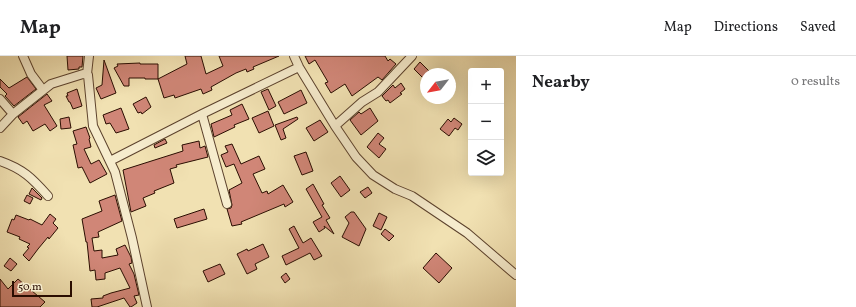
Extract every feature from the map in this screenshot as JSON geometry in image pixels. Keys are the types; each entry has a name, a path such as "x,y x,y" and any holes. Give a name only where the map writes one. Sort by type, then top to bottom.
{"street":[{"path":"23,56 31,74 43,90"},
{"path":"89,56 88,74 93,126 115,172 132,238 147,307"},
{"path":"294,56 299,67 335,126 356,157 373,175 395,189 412,196 467,233 516,276"},
{"path":"335,126 362,102 378,92 412,56"},
{"path":"110,161 299,67"},
{"path":"0,128 12,114 56,81 88,74"},
{"path":"0,99 12,114"},
{"path":"202,114 227,204"},
{"path":"0,161 17,168 32,178 48,196"}],"building":[{"path":"67,56 83,56 82,67 79,67 79,69 68,70"},
{"path":"185,56 201,56 206,74 223,66 219,56 279,56 253,67 254,69 247,72 246,69 236,73 211,87 212,90 203,94 201,89 175,98 174,95 164,98 158,79 187,64"},
{"path":"305,56 385,56 388,61 390,59 396,64 382,80 378,77 352,96 345,84 331,93 325,83 328,82 315,60 309,64"},
{"path":"104,60 116,93 101,99 96,88 102,85"},
{"path":"420,62 426,68 420,68 420,75 414,69"},
{"path":"117,64 158,64 158,79 129,78 129,86 124,86 114,68 118,66"},
{"path":"27,77 36,89 14,106 5,96 7,94 0,87 0,79 9,88"},
{"path":"401,83 405,89 400,93 402,94 390,103 388,100 386,101 382,96 393,85 395,88"},
{"path":"77,89 82,106 73,109 66,96 68,96 67,93"},
{"path":"268,89 276,106 269,110 261,92"},
{"path":"301,90 307,103 284,114 278,102"},
{"path":"47,94 52,101 44,105 57,126 50,131 45,124 33,131 27,121 23,124 18,117"},
{"path":"146,97 151,107 142,114 141,112 138,113 133,104"},
{"path":"242,104 249,119 234,125 235,127 214,137 211,124 232,115 230,110"},
{"path":"121,108 129,129 116,133 110,123 106,124 103,115"},
{"path":"370,108 378,121 361,135 350,120 359,112 361,114"},
{"path":"268,111 274,126 259,133 252,118"},
{"path":"69,117 71,128 61,129 60,119"},
{"path":"297,117 298,119 283,129 286,138 281,140 275,125"},
{"path":"454,118 462,124 458,130 455,128 449,136 440,129 448,119 451,122"},
{"path":"320,120 328,132 314,141 306,128"},
{"path":"86,127 90,138 91,147 84,149 91,164 99,160 107,174 90,183 82,167 78,168 73,145 77,144 73,131"},
{"path":"378,133 384,138 379,144 386,149 379,158 367,147"},
{"path":"165,139 167,143 155,148 154,145"},
{"path":"199,141 200,148 205,146 208,157 176,165 177,167 170,169 174,183 154,191 155,193 143,198 146,206 131,212 123,170 183,151 182,145"},
{"path":"232,144 241,164 259,156 265,169 253,174 262,193 267,191 268,194 283,185 293,202 285,207 284,204 241,222 242,224 232,226 227,209 231,208 232,205 229,190 242,183 234,164 226,167 221,155 228,152 225,146"},
{"path":"306,152 313,171 302,175 294,156"},
{"path":"340,176 350,190 341,197 331,183"},
{"path":"313,184 324,204 322,205 330,218 326,220 334,234 324,226 325,228 319,232 313,222 322,217 306,189"},
{"path":"368,187 372,193 365,198 360,192"},
{"path":"32,188 42,198 41,200 29,194"},
{"path":"27,195 33,198 30,204 24,201"},
{"path":"115,195 122,221 98,232 99,237 92,238 94,251 102,250 102,258 118,255 116,249 125,245 131,257 132,263 129,264 134,274 139,295 134,296 137,303 131,307 124,298 97,307 92,307 91,299 103,298 103,296 111,293 130,288 120,268 105,273 105,279 96,280 95,270 90,271 87,242 82,219 102,211 99,201"},
{"path":"204,209 207,219 177,228 174,219"},
{"path":"351,212 354,212 366,229 359,246 342,237 349,223 345,217"},
{"path":"379,213 387,217 381,230 373,226"},
{"path":"50,214 56,219 53,223 58,228 49,239 48,237 29,261 23,255 29,248 27,247 30,244 19,239 20,237 7,232 12,219 14,220 16,215 29,220 30,219 42,225"},
{"path":"294,226 303,243 311,238 322,256 314,260 310,253 286,265 282,256 299,248 289,229"},
{"path":"385,229 394,236 389,241 381,234"},
{"path":"263,244 269,257 255,264 257,269 247,274 237,254"},
{"path":"436,253 452,268 439,283 423,268"},
{"path":"10,258 17,264 11,271 4,266"},
{"path":"220,264 225,274 208,282 203,271"},
{"path":"286,273 290,279 285,283 281,277"},
{"path":"0,279 8,289 18,279 45,302 40,307 0,307"}]}
